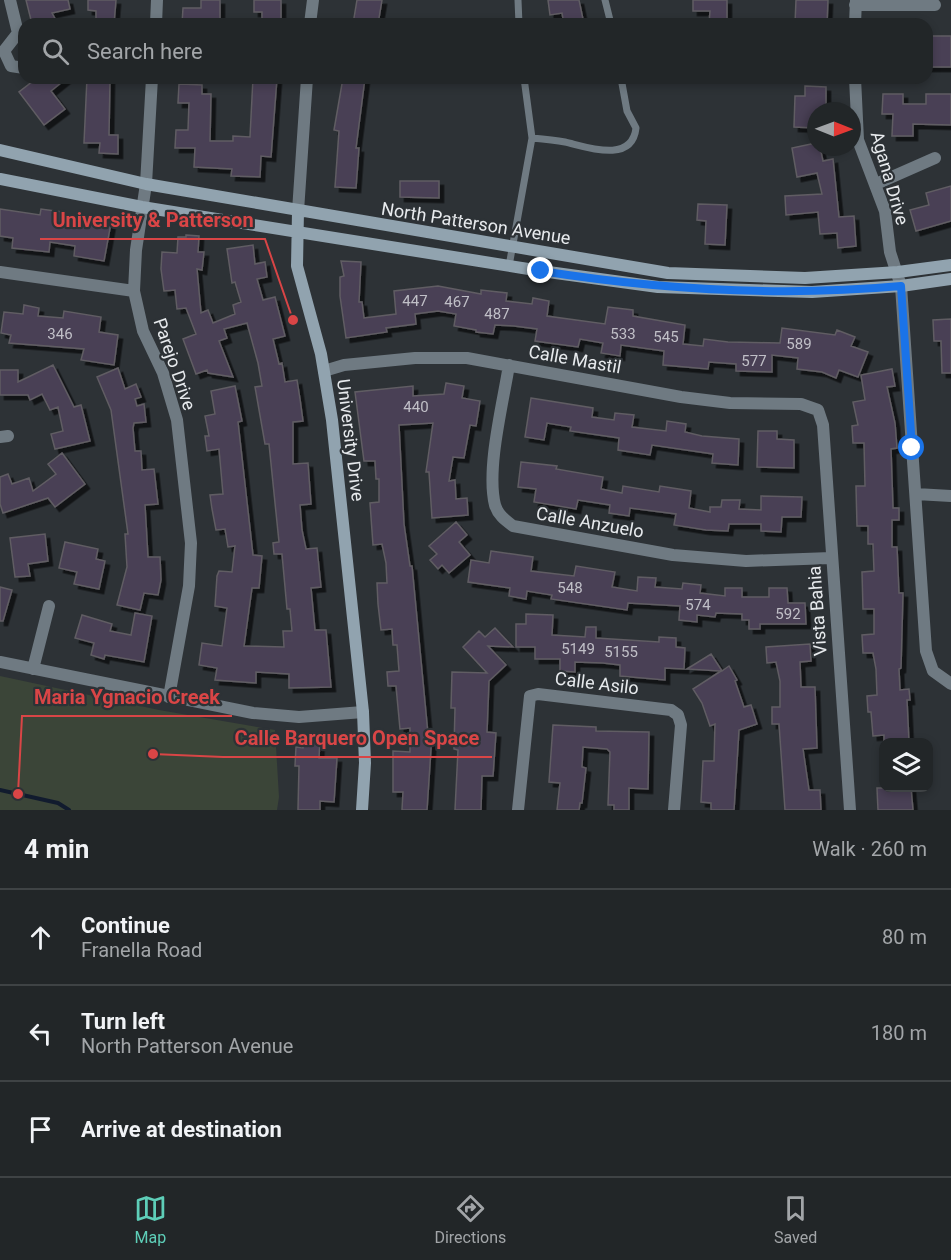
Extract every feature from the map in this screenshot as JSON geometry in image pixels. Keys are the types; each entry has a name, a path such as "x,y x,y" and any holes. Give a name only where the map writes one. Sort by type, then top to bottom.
{"main road":[{"name":"North Patterson Avenue","path":"0,150 146,184 513,248 695,275 805,278 898,272 951,265"},
{"name":"North Patterson Avenue","path":"0,179 142,207 613,282 694,289 804,292 901,286 951,279"},
{"name":"University Drive","path":"298,211 297,266 324,371 363,712 365,762 362,810"}],"street":[{"path":"10,0 18,25"},
{"path":"156,18 157,0"},
{"path":"311,18 313,0"},
{"path":"855,18 856,2 935,4"},
{"path":"18,36 6,45 5,56 11,66 18,67"},
{"name":"Parejo Drive","path":"152,84 146,184 134,291 142,331 163,373 177,420 191,543 189,586 169,696"},
{"name":"University Drive","path":"298,211 307,84"},
{"name":"Agana Drive","path":"855,84 858,140 885,211 892,258 901,286 916,494"},
{"path":"876,184 935,158"},
{"path":"0,272 134,291"},
{"name":"Calle Mastil","path":"324,371 344,365 443,356 509,365 681,397 730,403 801,404 818,410"},
{"name":"Calle Anzuelo","path":"509,365 493,471 495,506 503,519 513,526 673,555 746,561 831,558"},
{"name":"Vista Bahia","path":"818,410 823,425 850,810"},
{"path":"951,496 916,494 926,651 938,677 951,684"},
{"path":"33,669 49,606"},
{"path":"0,662 265,714 299,717 363,712"},
{"name":"Calle Asilo","path":"518,810 530,696 538,694 671,710 678,715 681,725 674,810"}],"lane":[{"path":"518,0 519,18"},
{"path":"604,0 609,18"},
{"path":"509,266 532,138 525,84"},
{"path":"532,138 598,150 623,148 632,142 636,128 627,111 622,84"}],"green space":[{"path":"0,676 159,710 275,730 279,797 277,810 0,810"}],"building":[{"path":"26,0 68,0 70,9 52,13 55,18 30,18"},
{"path":"88,0 116,0 114,18 96,18 96,11 88,10"},
{"path":"201,0 220,0 220,18 182,18 183,8 201,8"},
{"path":"254,0 281,0 281,18 262,18 262,12 254,12"},
{"path":"357,0 382,0 379,18 354,18"},
{"path":"548,0 579,0 583,18 563,18 562,13 550,15"},
{"path":"693,0 727,0 727,18 709,18 710,11 693,11"},
{"path":"796,0 828,0 827,18 795,18"},
{"path":"933,36 951,36 951,67 933,67"},
{"path":"29,84 60,84 51,91 65,109 44,125 19,92"},
{"path":"87,84 110,84 109,135 118,135 118,154 99,153 100,143 84,143"},
{"path":"179,84 202,85 202,94 211,94 210,141 233,141 233,136 250,137 253,84 277,84 271,157 261,156 260,177 231,176 232,169 194,167 195,148 175,148 176,130 188,130 189,103 178,103"},
{"path":"342,84 364,84 356,148 359,148 356,188 335,187 339,131 334,130"},
{"path":"805,86 826,87 826,102 807,102 807,128 794,127 795,96 805,96"},
{"path":"883,94 903,94 903,104 926,104 926,94 951,94 951,125 913,124 913,136 892,136 893,114 882,114"},
{"path":"807,145 807,156 822,156 823,161 833,159 839,217 854,216 856,246 838,248 837,233 820,234 818,212 786,215 785,196 822,194 817,173 797,177 792,148"},
{"path":"400,181 439,181 439,198 400,197"},
{"path":"951,186 951,221 916,231 910,210 929,205 926,193"},
{"path":"698,204 727,205 725,245 705,244 706,221 697,220"},
{"path":"0,209 40,215 41,209 62,212 61,221 90,225 91,220 111,223 104,261 74,256 75,246 50,242 49,252 12,248 13,238 0,236"},
{"path":"186,235 199,236 198,252 204,252 202,270 197,269 201,313 208,310 213,323 235,314 233,305 241,302 235,282 232,283 227,249 253,245 255,264 265,262 267,277 257,279 263,300 275,297 285,336 273,339 279,364 282,363 285,382 297,380 300,399 303,421 293,422 293,464 308,463 311,504 300,505 302,530 306,549 317,548 321,587 311,588 315,630 326,630 331,687 289,688 289,674 256,672 256,683 215,680 217,668 199,665 202,643 222,646 227,608 215,606 217,576 219,571 232,572 235,546 228,547 225,529 216,530 212,509 210,495 223,494 219,449 207,451 205,436 209,436 205,416 215,414 211,391 235,386 242,421 238,422 253,555 262,556 259,588 252,588 244,646 284,647 283,631 292,631 290,609 287,609 282,554 274,554 273,543 279,542 269,444 265,444 255,387 262,386 258,363 247,323 224,329 227,338 219,341 233,377 208,373 207,370 196,374 183,339 196,334 186,308 177,309 175,290 164,291 161,269 162,252 177,253 178,237 186,237"},
{"path":"341,261 361,262 359,302 362,302 364,318 396,314 394,291 438,286 481,294 481,290 507,293 506,301 532,304 533,298 549,301 547,316 605,324 608,307 633,310 633,316 685,325 683,344 703,346 704,339 780,343 782,328 835,335 837,330 855,337 851,346 868,352 858,377 839,370 836,378 822,372 797,369 798,358 772,355 772,372 736,371 736,364 709,362 708,369 663,365 664,351 621,345 620,356 601,353 603,343 580,339 578,347 535,341 537,329 514,326 495,325 493,334 476,332 476,330 454,326 456,314 438,311 415,314 416,324 386,328 387,332 346,338 340,296 340,277 344,276"},
{"path":"24,305 39,308 38,316 63,318 64,311 101,317 99,332 118,335 114,365 81,360 84,349 9,343 11,335 1,333 4,312 23,314"},
{"path":"951,319 951,373 942,373 941,341 934,341 933,320"},
{"path":"53,365 74,407 81,405 90,441 55,449 51,434 63,431 58,407 50,410 42,394 30,400 28,395 0,395 0,370 18,370 18,382"},
{"path":"118,368 125,389 136,384 141,397 135,399 137,406 144,404 146,422 134,423 133,428 135,451 141,451 142,470 154,469 158,504 145,505 148,557 160,557 161,580 158,595 144,593 140,610 117,605 127,567 125,534 128,534 111,410 97,377"},
{"path":"892,369 895,386 887,387 895,423 897,448 891,449 893,508 899,508 899,520 892,520 892,547 897,547 899,593 903,593 901,668 899,669 900,690 909,689 910,700 907,700 909,738 873,736 871,712 868,712 867,696 877,695 876,669 873,653 863,653 862,635 874,634 874,609 863,609 862,572 874,571 873,544 868,544 868,526 857,526 856,486 865,486 864,443 853,443 852,426 858,425 853,402 865,400 861,375"},
{"path":"446,383 464,386 462,398 480,401 476,426 470,425 464,458 453,457 449,481 455,480 456,499 467,498 468,515 432,518 429,472 426,472 433,423 399,425 404,524 410,566 412,566 428,734 432,734 427,810 402,810 403,792 393,792 393,751 410,752 410,728 400,729 396,686 388,686 387,672 399,671 397,645 393,645 392,629 381,630 378,604 377,583 387,583 382,544 373,545 370,503 379,502 379,479 376,479 375,461 364,461 355,392 413,386 413,396 444,394"},
{"path":"531,398 593,408 592,417 614,420 615,413 634,415 632,427 666,431 667,421 686,424 685,432 739,439 738,465 712,463 713,454 652,445 650,455 618,450 619,438 570,431 571,427 547,423 544,440 525,437"},
{"path":"758,431 777,431 777,439 794,440 794,468 757,467"},
{"path":"62,453 85,484 55,507 48,498 3,513 0,504 0,477 8,474 12,484 29,478 33,491 56,474 48,464"},
{"path":"521,462 557,466 556,469 603,477 601,489 622,493 623,486 659,492 660,486 691,491 689,508 710,512 710,507 721,507 722,500 740,500 739,509 761,510 761,496 802,497 801,517 782,517 781,532 761,531 761,524 729,524 728,531 706,530 674,525 676,514 630,508 629,516 609,513 610,505 578,500 576,509 534,502 536,489 518,487"},
{"path":"456,522 467,535 459,542 470,555 449,573 442,565 438,569 430,560 437,554 429,546"},
{"path":"45,534 48,561 28,564 30,576 15,577 10,538"},
{"path":"65,542 98,549 96,559 105,561 99,589 74,584 77,572 59,568"},
{"path":"491,551 533,557 531,571 574,576 576,566 615,572 612,587 637,591 638,577 656,578 655,587 682,589 683,583 701,585 700,593 725,596 725,588 742,588 742,597 769,597 769,588 787,588 788,603 805,603 806,624 760,624 760,629 749,629 749,620 742,620 742,614 716,613 715,617 697,615 697,622 679,620 680,606 628,603 627,610 551,599 552,595 527,591 526,599 509,596 510,588 468,582 471,560 489,563"},
{"path":"0,587 12,590 3,621 0,621"},
{"path":"135,613 152,616 144,662 105,655 104,659 91,655 94,643 75,638 82,615 112,624 110,631 131,635"},
{"path":"526,614 553,615 552,635 585,637 586,627 596,627 596,638 659,642 659,637 676,638 676,647 685,648 684,669 665,668 665,680 620,676 620,665 603,663 575,662 575,672 560,671 560,659 535,659 535,647 516,647 516,624 526,624"},
{"path":"495,628 513,647 488,646 506,665 489,681 487,732 496,733 493,776 482,776 481,810 455,810 458,750 454,749 455,708 451,708 452,672 487,673 463,647 479,631 485,637"},
{"path":"810,644 811,661 800,662 801,687 815,687 817,748 803,749 809,790 820,790 821,810 785,810 779,724 772,724 772,707 780,707 780,681 776,662 767,663 766,647"},
{"path":"711,654 722,671 729,666 737,680 735,681 744,707 751,705 757,724 739,730 734,810 711,810 711,803 701,802 703,761 714,761 715,724 710,726 702,703 693,689 721,671 687,669"},
{"path":"553,725 596,727 596,731 649,732 648,789 629,788 629,810 614,810 614,805 608,805 610,752 607,749 583,747 582,767 586,768 582,803 580,803 579,810 557,810 560,783 549,782"},
{"path":"303,739 320,739 319,758 337,758 334,802 320,801 320,810 298,810 299,766 295,766 296,747 303,748"},
{"path":"877,788 879,792 911,792 913,810 878,810"}],"waterway":[{"path":"0,790 58,803 69,810"}],"place":[{"name":"University & Patterson","path":"293,320"},
{"name":"Calle Barquero Open Space","path":"153,754"},
{"name":"Maria Ygnacio Creek","path":"18,794"}],"route":[{"path":"541,271 658,287 749,292 812,292 901,286 912,448"}]}
